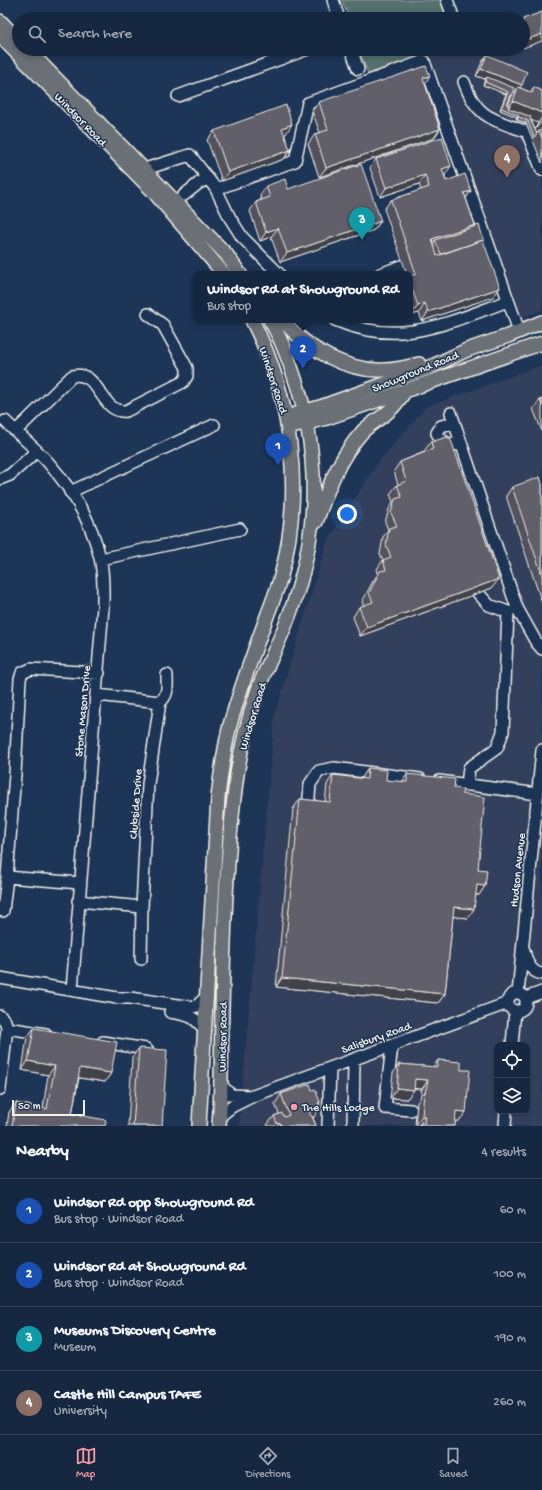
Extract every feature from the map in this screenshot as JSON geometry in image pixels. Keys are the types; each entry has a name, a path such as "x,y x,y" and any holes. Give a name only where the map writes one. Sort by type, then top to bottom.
{"main road":[{"path":"0,21 12,34"},
{"name":"Windsor Road","path":"0,36 12,48"},
{"name":"Windsor Road","path":"20,56 154,192 221,271"},
{"name":"Windsor Road","path":"34,56 226,254 238,271"},
{"path":"226,254 241,271"},
{"name":"Showground Road","path":"307,418 426,369 467,350 508,336 542,322"},
{"name":"Windsor Road","path":"199,1126 218,796 222,762 230,724 281,576 287,547 292,503 292,463 287,423 272,368 253,323"},
{"name":"Windsor Road","path":"219,1121 222,1086 222,1011 226,909 239,761 246,728 256,696 290,612 305,565 310,541 313,466 307,418 290,365 271,323"},
{"path":"286,323 296,334 328,356 366,369 384,370 404,368 467,350"},
{"name":"Showground Road","path":"287,423 405,391 542,343"},
{"path":"310,541 332,478 340,461 365,429 391,409 405,391"}],"street":[{"path":"333,0 337,12"},
{"path":"447,0 451,12"},
{"path":"178,96 289,56"},
{"path":"353,56 358,70"},
{"path":"216,189 295,161 308,104 424,61 519,331"},
{"path":"464,82 469,95 482,113 490,118 527,132 542,170"},
{"path":"145,169 190,155 216,189 230,218 242,237 276,271"},
{"path":"184,195 199,183 208,179"},
{"path":"388,271 402,266"},
{"path":"344,323 368,331 392,333 410,332 440,325 508,301"},
{"path":"16,431 72,376 80,374 88,378 112,408 119,412 126,411 183,382 187,376 187,368 163,324 148,314"},
{"path":"462,445 446,443 440,440 437,433 441,426 452,418 462,445 517,608 536,642 542,649"},
{"name":"Stone Mason Drive","path":"5,421 47,461 70,492 95,537 101,559 103,607 72,990"},
{"path":"70,492 214,425"},
{"path":"0,479 10,475 37,451"},
{"path":"101,559 240,530"},
{"path":"467,785 468,768 497,748 503,732 508,612 489,605 478,593"},
{"path":"3,911 15,774 20,679 22,673 31,669 98,673"},
{"name":"Clubside Drive","path":"141,959 148,784 160,702 165,698 167,690 167,675"},
{"path":"97,695 160,702"},
{"name":"Hudson Avenue","path":"522,995 523,946 542,750"},
{"path":"308,810 310,784 319,771 334,768 538,794"},
{"path":"7,877 80,883"},
{"path":"78,901 142,907"},
{"path":"523,946 527,963 538,974 542,974"},
{"path":"0,978 117,998 130,998 192,1007 197,1006 207,996"},
{"path":"512,1042 511,996 542,992"},
{"path":"512,1007 521,1010 526,1007 522,995"},
{"path":"117,998 133,1006 191,1017 196,1019 205,1030"},
{"name":"Salisbury Road","path":"219,1121 233,1106 253,1096 392,1045 512,1007"},
{"path":"0,1016 5,1021 7,1028 0,1089"},
{"path":"7,1028 59,1036"},
{"path":"89,1040 146,1049 154,1058"},
{"path":"392,1045 385,1108 411,1110"},
{"path":"354,1059 354,1126"},
{"path":"328,1126 330,1068"},
{"name":"Salisbury Road","path":"222,1086 231,1094 239,1096 253,1096"},
{"path":"505,1126 506,1114"}],"shaded area":[{"path":"542,11 542,310 521,318 430,56 530,56 530,15"},
{"path":"542,365 542,1126 239,1126 275,714 327,542 379,461 426,407"}],"green space":[{"path":"342,0 440,0 444,12 346,12"},
{"path":"362,56 418,56 368,74"}],"building":[{"path":"542,12 542,34 530,38 530,16"},
{"path":"487,56 489,56 527,72 522,85 481,69"},
{"path":"426,66 430,76 423,78 440,129 326,168 315,134 328,130 319,102"},
{"path":"487,77 514,88 507,105 509,106 508,108 531,117 530,119 537,134 534,138 528,121 501,108 508,92 485,82"},
{"path":"518,87 532,93 534,87 542,91 542,113 513,101"},
{"path":"286,105 292,124 282,128 290,150 228,172 214,131"},
{"path":"542,130 542,138 539,131"},
{"path":"442,137 451,166 442,169 446,181 465,174 471,191 464,193 475,225 432,239 437,256 483,240 500,288 428,312 425,303 418,306 413,292 413,275 416,274 391,200 429,187 425,175 386,188 376,159"},
{"path":"361,164 381,221 287,253 278,228 266,232 256,202 270,197 266,186 285,179 288,189"},
{"path":"479,225 484,241 483,240 441,254 435,240"},
{"path":"447,437 451,440 499,579 367,627 359,607 373,602 369,593 380,571 386,570 383,560 391,557 386,545 389,528 397,526 391,513 395,499 402,497 397,485 406,481 400,462 433,449 431,442"},
{"path":"540,477 542,484 542,575 512,487"},
{"path":"368,768 387,770 386,780 407,782 407,774 455,779 454,788 463,789 462,794 485,797 478,869 487,870 485,886 477,885 474,909 454,907 445,994 282,978 300,799 330,802 333,775 367,779"},
{"path":"34,1028 117,1042 111,1073 80,1068 72,1114 106,1120 105,1126 12,1126 16,1103 47,1109 55,1066 28,1061"},
{"path":"139,1048 167,1050 162,1126 133,1126"},
{"path":"438,1060 461,1062 461,1070 470,1070 466,1112 456,1111 455,1126 420,1126 421,1123 424,1124 425,1116 422,1116 424,1093 428,1080 415,1079 414,1090 397,1088 399,1064 437,1067"},
{"path":"310,1084 312,1090 315,1089 320,1102 318,1103 320,1108 309,1112 316,1126 281,1126 280,1123 277,1124 274,1116 282,1113 284,1117 289,1115 281,1094"}],"place":[{"name":"Castle Hill Campus TAFE","path":"507,178"},
{"name":"Museums Discovery Centre","path":"362,240"},
{"name":"Windsor Rd at Showground Rd","path":"303,369"},
{"name":"Windsor Rd opp Showground Rd","path":"278,466"},
{"name":"The Hills Lodge","path":"294,1107"}]}
